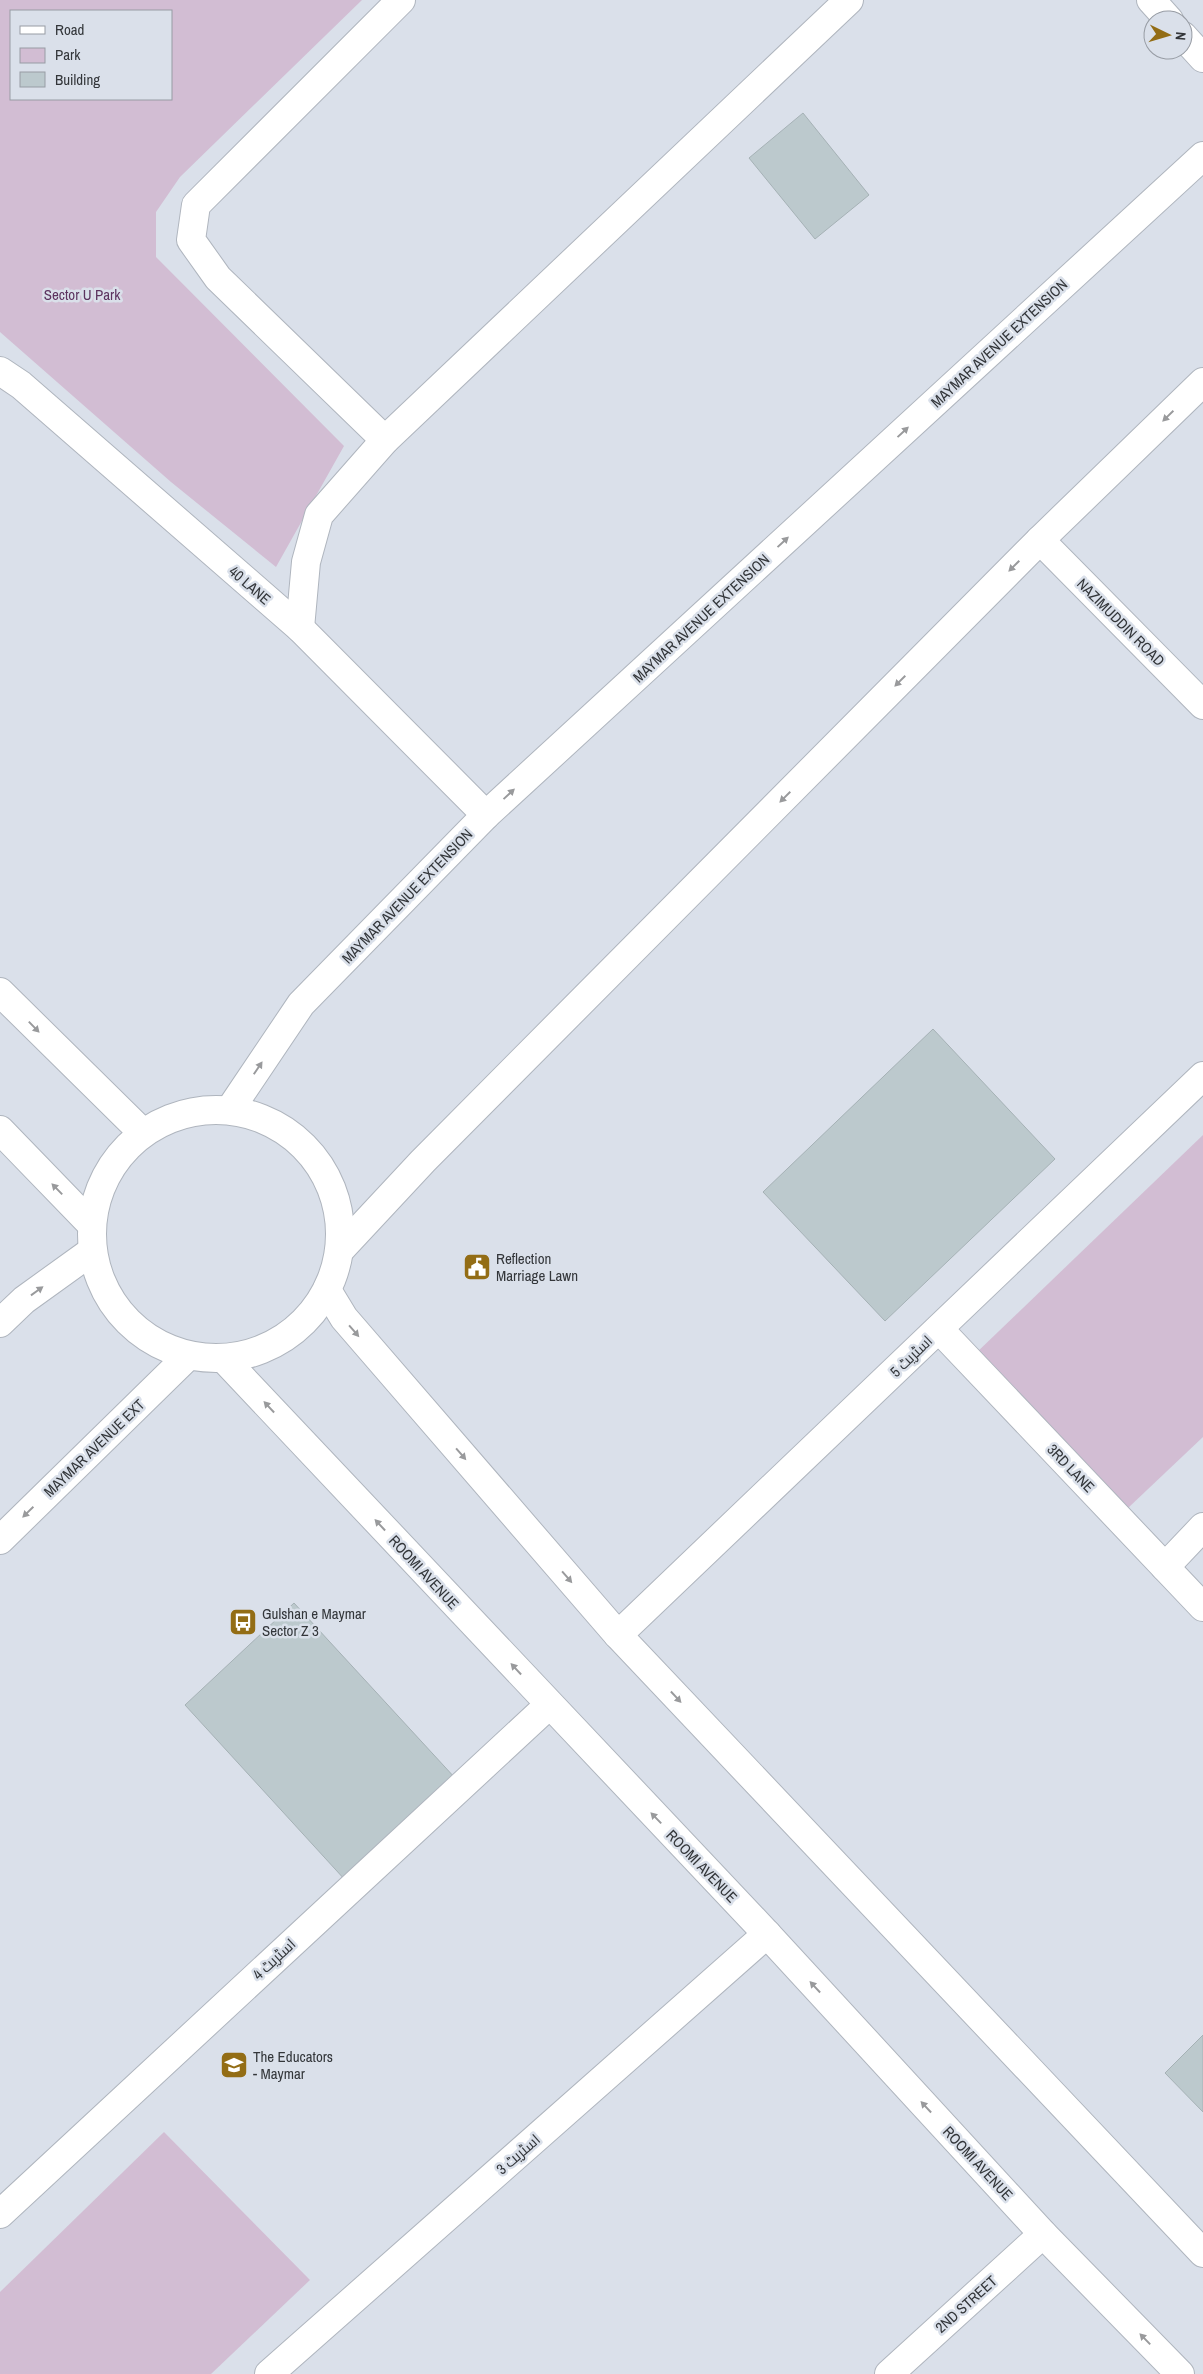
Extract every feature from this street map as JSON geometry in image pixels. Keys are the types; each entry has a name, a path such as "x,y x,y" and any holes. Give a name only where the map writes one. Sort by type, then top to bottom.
{"street":[{"path":"385,440 218,278 191,240 196,206 402,0"},
{"path":"300,628 306,562 320,515 385,440 848,0"},
{"path":"1151,0 1160,10"},
{"path":"1193,47 1203,58"},
{"name":"MAYMAR AVENUE EXTENSION","path":"231,1108 301,1004 486,815 1203,156"},
{"name":"40 LANE","path":"0,370 21,385 300,628 486,815"},
{"path":"340,1250 423,1161 1040,540 1203,382"},
{"name":"NAZIMUDDIN ROAD","path":"1040,540 1203,705"},
{"path":"0,992 142,1132"},
{"name":"اسٹریٹ 5","path":"618,1636 1203,1076"},
{"path":"231,1108 278,1124 315,1156 337,1201 340,1250 327,1290 301,1325 266,1349 224,1359 188,1356 142,1336 108,1298 92,1251 91,1224 106,1173 142,1132 184,1112 231,1108"},
{"path":"0,1130 91,1224"},
{"path":"0,1323 24,1300 92,1251"},
{"path":"327,1290 344,1318 618,1636 1203,2253"},
{"name":"3RD LANE","path":"939,1329 1203,1607"},
{"name":"MAYMAR AVENUE EXT","path":"0,1540 188,1356"},
{"name":"ROOMI AVENUE","path":"224,1359 766,1934 1043,2234 1180,2374"},
{"path":"1165,1567 1203,1527"},
{"name":"اسٹریٹ 4","path":"0,2214 549,1705"},
{"name":"اسٹریٹ 3","path":"269,2374 766,1934"},
{"name":"2ND STREET","path":"889,2374 1043,2234"}],"green space":[{"name":"Sector U Park","path":"0,0 362,0 180,177 156,212 156,257 344,446 276,567 171,482 0,332"},
{"path":"1203,1135 1203,1437 1128,1508 974,1355"},
{"path":"164,2132 310,2280 211,2374 0,2374 0,2292"}],"building":[{"path":"803,113 869,195 815,239 749,158"},
{"path":"933,1029 1055,1159 885,1321 763,1192"},
{"path":"294,1603 456,1779 346,1881 185,1705"},
{"path":"1203,2035 1203,2112 1165,2073"}],"place":[{"name":"Reflection Marriage Lawn","path":"477,1267"},
{"name":"Gulshan e Maymar Sector Z 3","path":"243,1622"},
{"name":"The Educators - Maymar","path":"234,2065"}]}
